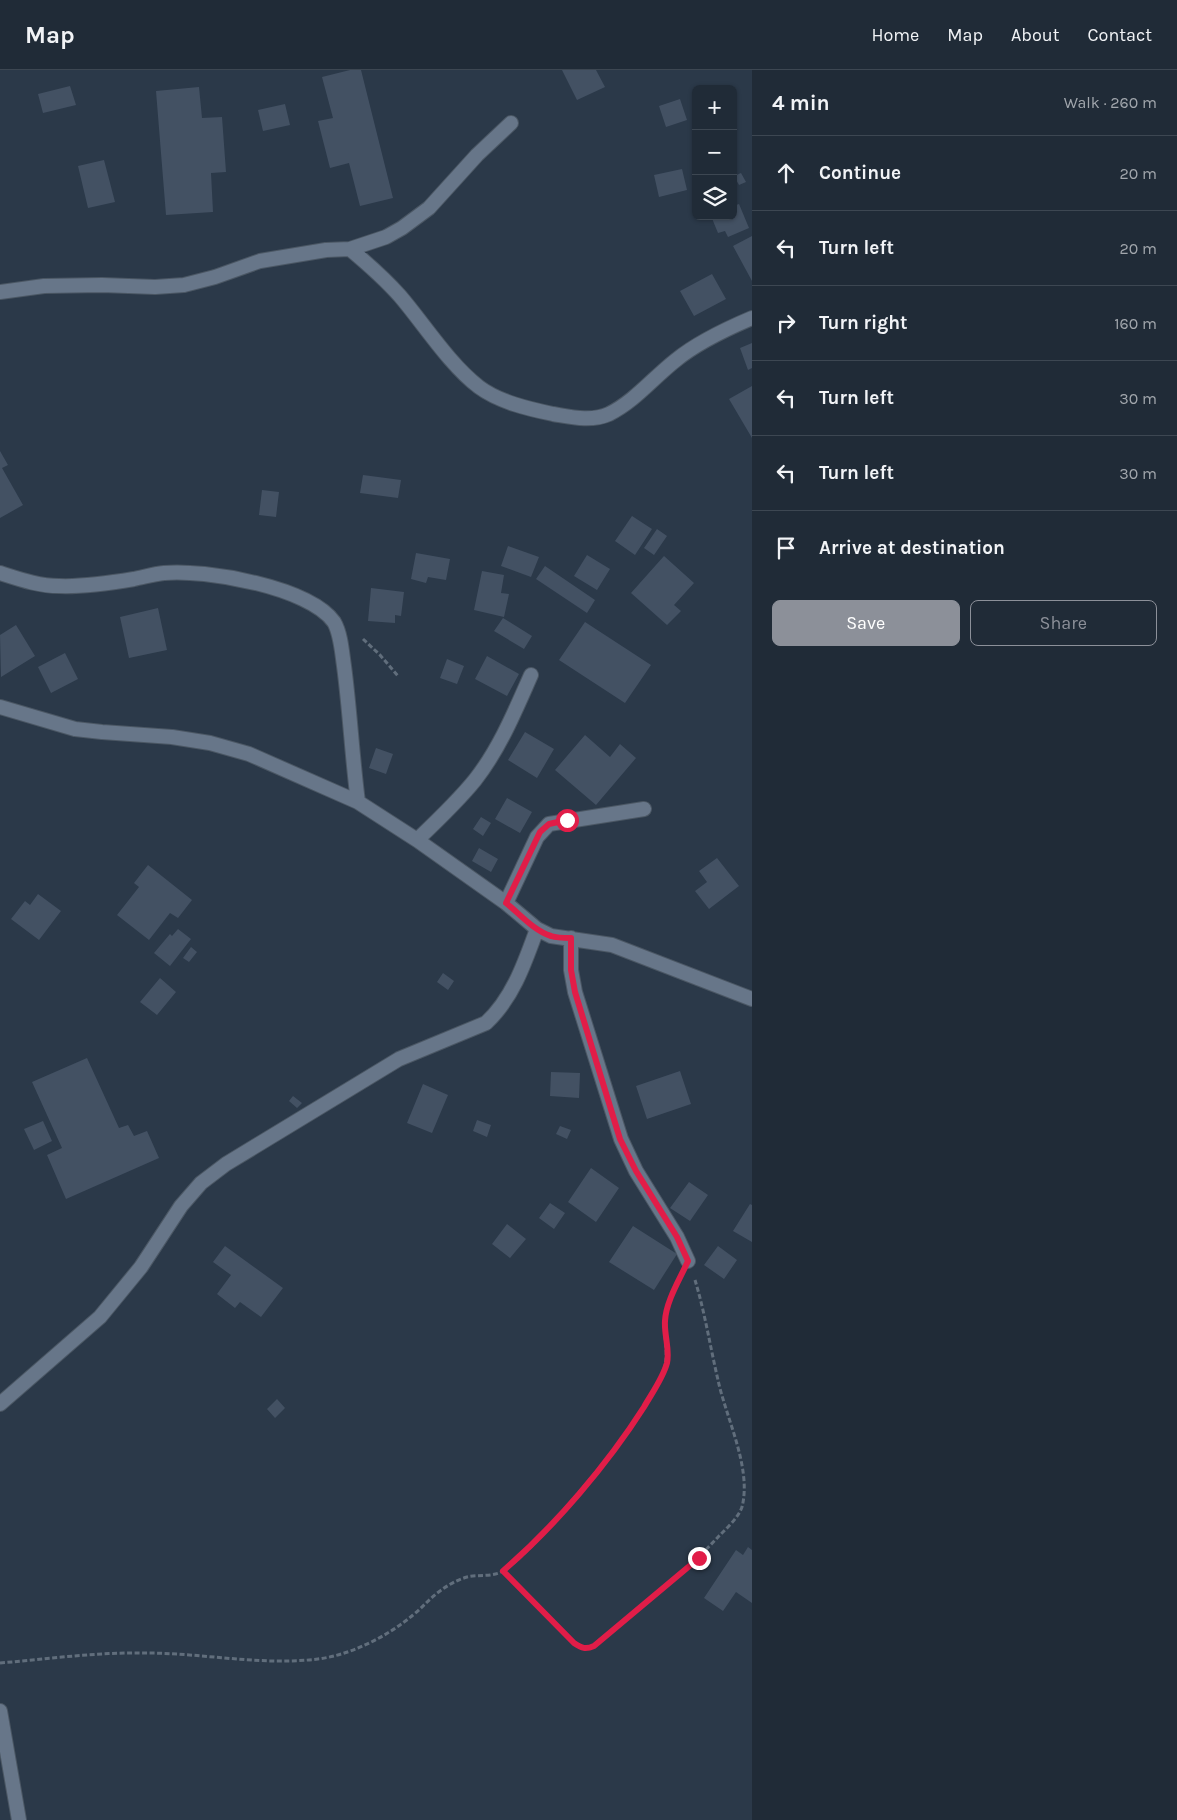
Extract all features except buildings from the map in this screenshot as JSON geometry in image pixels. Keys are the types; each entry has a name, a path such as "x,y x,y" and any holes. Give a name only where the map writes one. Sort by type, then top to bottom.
{"street":[{"path":"0,292 44,286 102,285 155,287 184,285 260,262 326,250 350,249 394,232 429,208 476,156 511,124"},
{"path":"350,249 400,296 431,336 478,387 498,398 540,411 566,416 589,419 600,418 610,413 634,398 676,360 706,341 752,318"},
{"path":"0,573 34,584 59,586 132,579 164,573 210,576 247,581 306,600 334,623 340,641 358,802"},
{"path":"417,840 449,809 486,765 531,675"},
{"path":"0,707 76,729 172,737 210,743 249,754 358,802 417,840 506,903 537,929 551,936 612,945 752,999"},
{"path":"506,903 540,832 549,824 644,809"},
{"path":"0,1404 100,1318 141,1266 181,1206 201,1183 226,1164 399,1059 486,1023 504,1002 520,974 537,929"},
{"path":"571,938 571,970 575,992 620,1139 636,1171 677,1237 688,1261"},
{"path":"0,1711 4,1758 19,1820"}],"path":[{"path":"334,623 364,639 380,654 398,676"},
{"path":"503,1571 574,1643 581,1648 587,1649 594,1646 699,1558 734,1520 742,1508 747,1488 744,1458 718,1382 705,1316 688,1261"},
{"path":"0,1663 112,1653 146,1652 243,1661 319,1659 346,1654 368,1644 413,1616 434,1595 456,1581 469,1576 487,1576 503,1571 546,1530 605,1462 628,1431 652,1393 666,1363 665,1319 671,1299 688,1261"}],"route":[{"path":"567,820 549,824 540,832 506,903 537,929 546,934 560,938 571,938 571,970 575,992 620,1139 647,1191 677,1237 688,1261 671,1299 665,1319 666,1363 652,1393 628,1431 605,1462 546,1530 503,1571 574,1643 581,1648 587,1649 594,1646 699,1558"}]}
